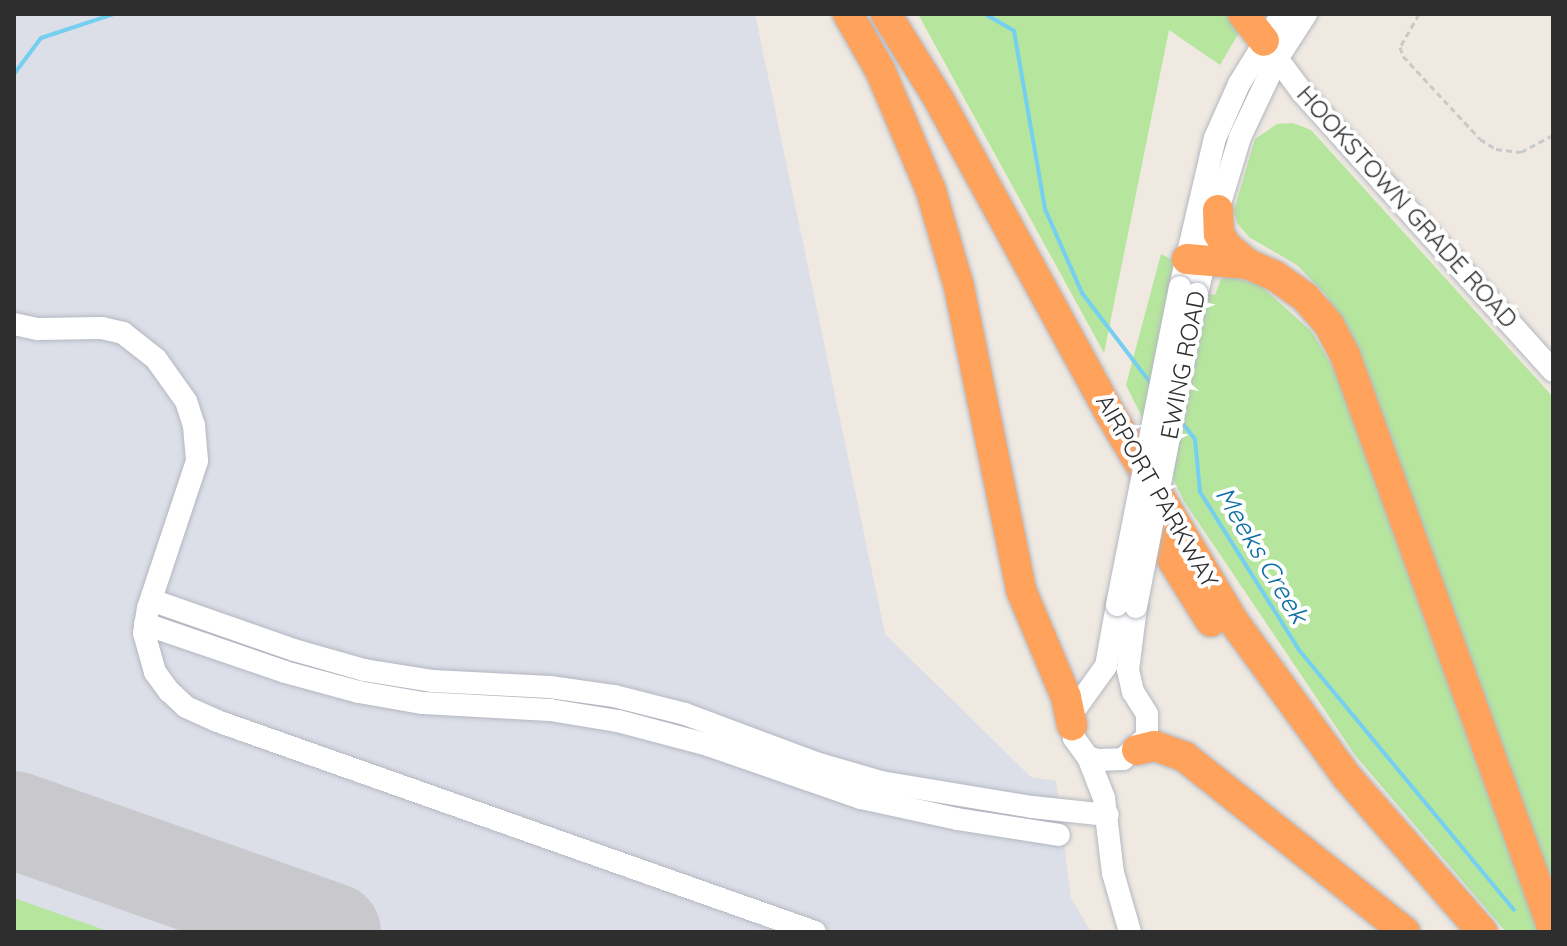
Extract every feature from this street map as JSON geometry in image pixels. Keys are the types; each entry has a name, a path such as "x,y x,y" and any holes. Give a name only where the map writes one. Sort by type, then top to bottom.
{"highway":[{"path":"848,14 880,70 931,191 959,287 1018,577 1039,637 1066,697 1072,725"},
{"name":"AIRPORT PARKWAY","path":"862,14 960,178 1179,574 1296,741 1356,818 1454,932"},
{"name":"AIRPORT PARKWAY","path":"886,14 938,98 1115,423 1234,622 1347,777 1482,932"},
{"path":"1243,14 1270,50"},
{"path":"1218,210 1222,241 1248,264 1275,276 1305,297 1329,325 1345,355 1553,929"},
{"path":"1192,275 1248,264"},
{"path":"1130,755 1155,746 1185,757 1405,932"}],"street":[{"name":"EWING ROAD","path":"1192,275 1218,210 1282,14"},
{"name":"EWING ROAD","path":"1072,725 1077,704 1102,676 1127,606 1192,275 1215,138 1270,50 1306,14"},
{"name":"HOOKSTOWN GRADE ROAD","path":"1270,50 1553,371"},
{"path":"14,324 38,329 102,328 123,333 156,359 181,390 194,426 197,461 145,624 149,660 161,682 196,713 815,932"},
{"path":"151,600 285,648 364,670 433,681 550,687 624,698 685,714 816,763 881,782 1032,807 1108,815"},
{"name":"EWING ROAD","path":"1108,815 1114,781 1130,755 1147,737 1150,726 1133,692 1128,670 1127,606"},
{"path":"145,624 348,690 423,703 550,710 618,721 697,741 861,798 957,819 1059,835"},
{"path":"1072,725 1074,738 1099,780 1108,815 1113,873 1130,932"},
{"path":"1088,757 1110,762 1130,755"}],"path":[{"path":"1419,14 1400,47 1403,56 1480,139 1496,149 1521,152 1553,135"}],"shaded area":[{"path":"14,14 755,14 885,634 1031,777 1056,781 1071,898 1091,932 14,932"}],"green space":[{"path":"918,14 1250,14 1220,65 1169,30 1104,353"},
{"path":"1293,123 1311,130 1553,397 1553,893 1350,335 1325,294 1297,265 1249,237 1237,223 1234,210 1255,139 1277,124"},
{"path":"1161,254 1175,261 1174,289 1215,295 1221,279 1232,276 1261,286 1312,332 1336,372 1475,759 1542,932 1506,932 1355,755 1184,501 1126,385"},
{"path":"14,898 110,932 14,932"}],"waterway":[{"path":"14,74 41,38 114,14"},
{"name":"Meeks Creek","path":"985,14 1014,31 1045,209 1082,293 1152,385"},
{"name":"Meeks Creek","path":"1180,420 1195,439 1200,492 1299,650 1514,910"}],"runway":[{"path":"14,820 332,932"}]}
